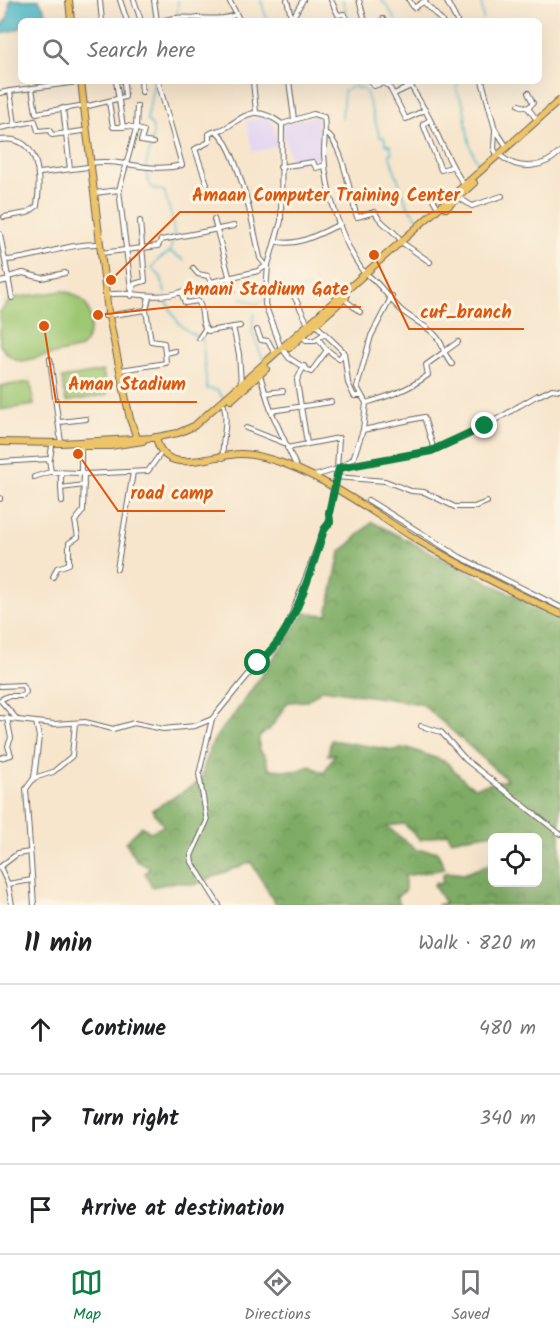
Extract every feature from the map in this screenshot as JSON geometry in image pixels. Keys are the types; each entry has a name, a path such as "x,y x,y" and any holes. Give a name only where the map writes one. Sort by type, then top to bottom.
{"main road":[{"path":"70,0 73,18"},
{"path":"79,84 96,244 107,316 135,439"},
{"path":"0,443 155,439 196,429 260,374 283,350 403,243 458,197 507,148 560,103"},
{"path":"403,243 560,103"},
{"path":"82,106 83,131 94,193 107,316 122,370 135,439"},
{"path":"155,439 194,426 275,355 302,336 312,324 344,298 367,275"},
{"path":"0,443 110,446 135,439"},
{"path":"155,439 160,454 168,463 176,465 223,457 257,457 298,469 334,487 420,542 560,614"}],"street":[{"path":"120,0 127,18"},
{"path":"134,0 140,18"},
{"path":"154,0 159,18"},
{"path":"230,0 238,18"},
{"path":"287,0 292,18"},
{"path":"293,18 303,0"},
{"path":"331,0 338,15 347,18"},
{"path":"359,0 364,18"},
{"path":"409,0 414,8 425,1 439,18"},
{"path":"446,0 455,18"},
{"path":"100,1 102,18"},
{"path":"216,18 235,15"},
{"path":"0,93 59,84"},
{"path":"116,84 123,127"},
{"path":"36,113 109,102 125,97 124,84"},
{"path":"141,84 142,92"},
{"path":"40,173 108,162 145,168 182,165 159,84"},
{"path":"253,84 256,112"},
{"path":"289,84 294,119"},
{"path":"373,84 374,86 387,84 406,119 425,110"},
{"path":"483,84 495,129 507,148"},
{"path":"394,94 411,86 443,142 451,167 465,186"},
{"path":"32,88 38,131 49,130 52,135 83,131"},
{"path":"10,91 15,125"},
{"path":"528,93 533,103 528,108"},
{"path":"109,102 113,127 144,131 141,141 153,143"},
{"path":"519,105 528,108 537,121"},
{"path":"131,296 119,190 136,129 137,106"},
{"path":"63,108 70,169"},
{"path":"207,184 195,149 209,142 209,134 226,128 246,113 256,112 270,115 282,124"},
{"path":"282,124 314,114 324,117 326,165 340,224 352,256 367,275 392,296 400,309 438,338 452,364"},
{"path":"431,119 423,124 441,170 451,167"},
{"path":"0,128 35,122"},
{"path":"282,124 281,221 267,267 265,304 283,350 303,366 312,372 327,350"},
{"path":"495,129 494,149 500,156 515,165 528,166 553,159 560,152"},
{"path":"215,130 225,139 235,162 260,258 267,267"},
{"path":"324,132 332,136 338,149 357,217 375,212 378,221 394,231 403,243 430,262"},
{"path":"0,140 20,141 30,148 40,173 37,206 27,213 4,217"},
{"path":"280,166 313,162 316,168 326,165"},
{"path":"94,193 119,190"},
{"path":"429,192 439,209"},
{"path":"458,197 472,206 502,196"},
{"path":"214,219 232,291"},
{"path":"131,289 134,284 145,281 140,221"},
{"path":"275,241 285,243 304,239 340,224"},
{"path":"101,253 159,246 161,240 234,226"},
{"path":"0,234 12,298"},
{"path":"6,260 96,244"},
{"path":"193,268 198,275 208,276 210,281 267,267"},
{"path":"0,282 23,273 42,278 65,273"},
{"path":"106,295 122,293 148,297 181,292 185,303 198,301 208,332 240,326"},
{"path":"292,292 312,324 344,352 351,390 354,396 361,396"},
{"path":"338,469 353,459 363,430 366,403 357,387 368,347 392,296"},
{"path":"122,370 165,363 164,344 151,340 146,310 148,297"},
{"path":"344,298 360,312"},
{"path":"107,316 146,310"},
{"path":"233,327 239,337 241,385"},
{"path":"200,337 205,328"},
{"path":"257,330 261,340 268,341 275,355"},
{"path":"302,336 306,340 318,338 324,334"},
{"path":"318,338 327,350 339,358 344,352"},
{"path":"366,403 405,391 416,384 428,375 426,365 458,342"},
{"path":"166,353 175,351"},
{"path":"50,359 61,443"},
{"path":"303,366 297,380 307,443"},
{"path":"260,374 271,411 298,469"},
{"path":"313,476 434,450 539,395 552,389 560,390"},
{"path":"266,393 283,390"},
{"path":"271,411 331,402"},
{"path":"223,457 222,438 227,418 224,406"},
{"path":"363,430 424,417 434,450"},
{"path":"59,422 86,419"},
{"path":"0,718 75,723 113,729 134,723 163,729 205,724 212,719 258,663 273,650 285,632 324,530 330,522 338,469 339,438 286,446 246,428"},
{"path":"50,472 52,446"},
{"path":"52,577 57,568 69,564 71,560 69,543 78,537 75,521 83,511 84,485 81,446"},
{"path":"34,477 50,472 133,472 153,468 160,454"},
{"path":"0,462 29,458 50,459"},
{"path":"61,472 62,502"},
{"path":"117,569 133,472"},
{"path":"336,477 385,481 411,491 424,492 454,507 474,507 487,502"},
{"path":"61,488 84,485"},
{"path":"368,500 460,557 560,607"},
{"path":"0,686 23,685 27,692 22,696 8,696 0,700 16,718"},
{"path":"0,758 12,755 8,746 11,738 7,718"},
{"path":"212,719 199,774 207,821 191,856 192,862 219,905"},
{"path":"34,905 26,789 34,778 39,737 35,722"},
{"path":"34,778 53,772 72,756 75,723"},
{"path":"421,726 441,732 466,760 560,834"},
{"path":"12,905 8,885 0,867 16,854 30,852"},
{"path":"8,885 32,880"}],"shaded area":[{"path":"271,115 278,146 253,152 246,121"},
{"path":"317,116 324,156 289,166 287,160 290,159 282,124"}],"green space":[{"path":"63,291 81,299 90,314 90,331 81,348 22,361 7,353 0,345 0,311 13,298"},
{"path":"103,371 107,395 66,402 62,378"},
{"path":"31,382 34,405 0,410 0,386"},
{"path":"372,522 560,619 560,905 437,905 445,903 434,886 435,883 442,884 443,874 448,872 464,874 488,865 488,887 542,887 542,833 501,832 450,840 448,833 420,840 404,824 387,826 416,850 437,851 445,869 405,876 405,891 397,896 400,905 276,905 251,862 194,885 177,882 152,887 145,873 150,868 137,861 126,842 142,826 150,832 164,826 152,810 201,781 214,739 231,719 305,613 327,615 340,553","holes":["323,689 422,704 507,780 475,787 467,783 446,762 408,748 394,750 331,740 328,755 335,754 324,773 310,766 296,771 269,769 265,756 259,750 259,736 270,729 288,702 307,701"]}],"water":[{"path":"10,0 39,0 49,18 18,18 18,29 0,34 0,28 8,17"}],"waterway":[{"path":"177,18 178,0"},
{"path":"261,0 266,18"},
{"path":"343,0 346,13"},
{"path":"381,0 394,18"},
{"path":"481,0 483,18"},
{"path":"153,84 147,120 153,127 153,135 146,172 152,188 164,191 174,234 170,252 184,260"},
{"path":"354,84 357,89 361,87 366,92 380,137 384,137 386,145 390,145 392,153 389,154 407,205 419,220"},
{"path":"458,84 456,89 463,105 470,145 480,164"},
{"path":"342,118 344,91 353,87"},
{"path":"165,293 161,277 152,268 159,259 170,252"},
{"path":"241,298 256,304 273,296 305,288"},
{"path":"166,298 177,321 197,336"},
{"path":"254,314 252,333 264,361"},
{"path":"202,337 207,389 217,390 223,398"}],"place":[{"name":"cuf_branch","path":"374,255"},
{"name":"Amaan Computer Training Center","path":"111,280"},
{"name":"Amani Stadium Gate","path":"98,315"},
{"name":"Aman Stadium","path":"44,326"},
{"name":"road camp","path":"78,454"}],"route":[{"path":"258,663 273,650 285,632 324,530 330,522 329,513 339,468 431,451 485,426"}]}
